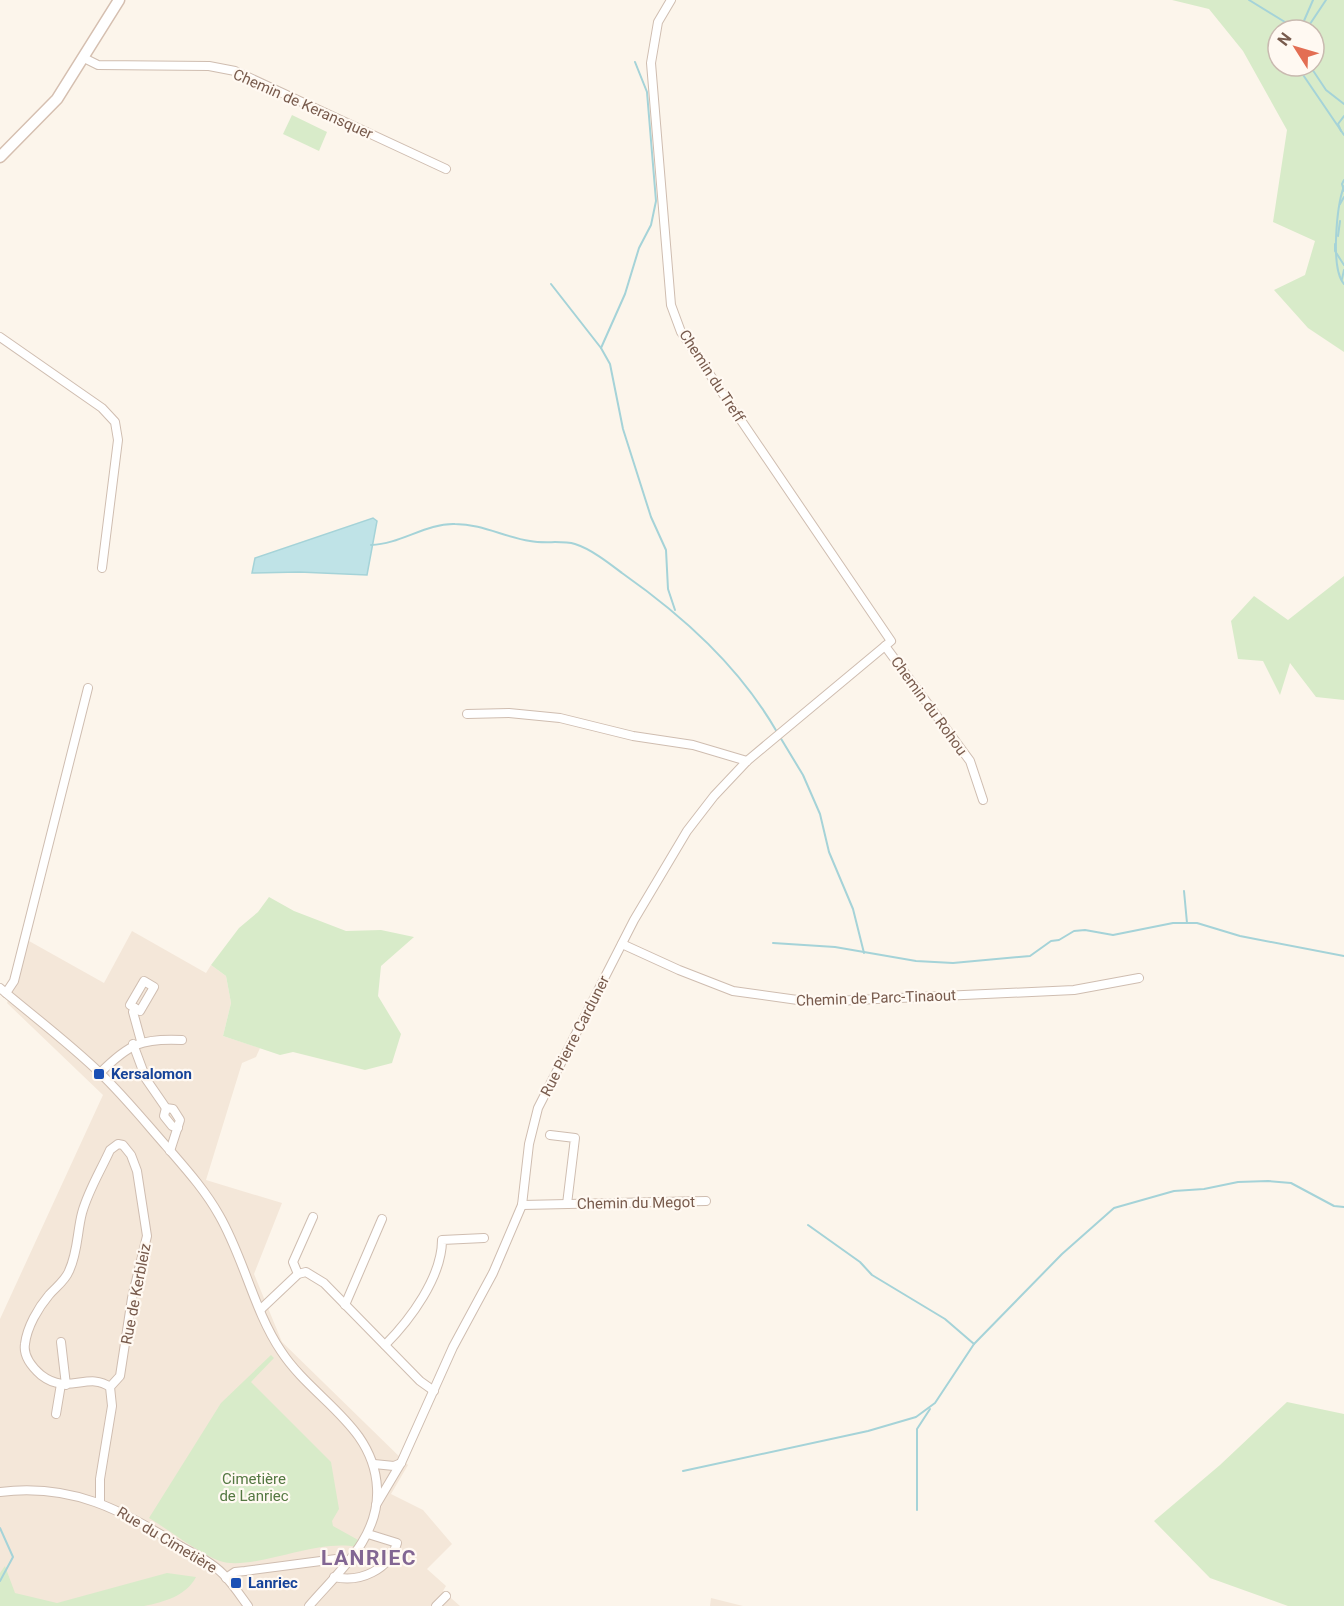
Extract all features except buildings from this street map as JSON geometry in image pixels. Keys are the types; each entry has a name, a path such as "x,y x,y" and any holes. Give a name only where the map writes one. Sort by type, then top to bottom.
{"main road":[{"path":"0,157 57,99 119,0"}],"street":[{"name":"Chemin du Treff","path":"671,0 658,22 651,63 671,305 681,332 888,644"},
{"name":"Chemin de Keransquer","path":"84,58 98,65 209,66 235,71 446,169"},
{"path":"0,337 102,408 115,422 118,440 102,568"},
{"name":"Rue Pierre Carduner","path":"376,1504 401,1463 453,1347 493,1273 522,1205 529,1144 538,1108 622,944 687,831 714,796 747,760 816,706 888,644"},
{"name":"Chemin du Rohou","path":"888,644 970,761 983,800"},
{"path":"88,688 14,981 3,991 100,1073 205,1192 218,1214 279,1350 303,1379 356,1431 374,1464 376,1504 368,1534 309,1606"},
{"path":"467,714 509,713 560,718 633,736 693,745 747,760"},
{"name":"Chemin de Parc-Tinaout","path":"622,944 733,991 812,1002 1074,990 1139,978"},
{"path":"135,1008 133,1012 137,1043 146,1079 166,1108 164,1116 172,1126 178,1128 170,1151"},
{"path":"100,1073 137,1043 154,1038 182,1040"},
{"name":"Chemin du Megot","path":"550,1135 575,1138 567,1204"},
{"name":"Rue de Kerbleiz","path":"64,1384 42,1375 27,1359 25,1346 32,1324 43,1304 68,1275 78,1246 82,1212 110,1150 118,1144 131,1155 137,1171 147,1236 132,1298 120,1376 110,1387 112,1406 100,1479 100,1501"},
{"name":"Chemin du Megot","path":"522,1205 706,1201"},
{"path":"298,1274 293,1262 313,1217"},
{"path":"345,1305 381,1227 382,1219"},
{"path":"385,1345 417,1309 442,1252 442,1240 484,1238"},
{"path":"261,1309 298,1274 306,1272 316,1278 434,1391"},
{"path":"56,1414 64,1384 61,1342"},
{"path":"64,1384 93,1380 110,1387"},
{"path":"374,1464 394,1466 401,1463"},
{"name":"Rue du Cimetière","path":"0,1492 34,1489 68,1493 100,1501 202,1558 226,1578 248,1606"},
{"path":"334,1576 346,1580 362,1577 372,1573 390,1558 397,1543 368,1534"},
{"path":"226,1578 235,1572 245,1570 336,1559 347,1562"},
{"path":"436,1606 446,1596"}],"shaded area":[{"path":"132,931 206,973 211,965 226,976 231,1003 223,1036 260,1048 256,1057 242,1063 206,1180 282,1203 254,1274 282,1342 408,1465 391,1494 423,1510 452,1544 427,1569 446,1586 443,1591 460,1606 0,1606 0,1319 103,1095 7,1003 29,941 104,983"},
{"path":"711,1598 743,1606 710,1606"}],"green space":[{"path":"1172,0 1344,0 1344,352 1308,328 1274,290 1305,275 1315,241 1273,222 1287,130 1243,51 1209,9"},
{"path":"292,115 327,132 319,151 283,134"},
{"path":"1344,576 1344,700 1316,697 1290,663 1280,695 1263,661 1238,659 1231,621 1254,596 1288,620"},
{"path":"269,897 294,911 346,931 381,930 414,937 381,966 378,996 401,1034 392,1063 365,1070 293,1052 280,1055 223,1036 231,1003 226,976 211,965 239,928 258,912"},
{"name":"Cimetière de Lanriec","path":"271,1355 274,1358 251,1382 331,1462 339,1509 332,1521 333,1526 360,1541 356,1547 340,1545 323,1547 249,1562 220,1561 149,1518 221,1403"},
{"path":"1287,1402 1344,1414 1344,1606 1288,1606 1210,1578 1154,1521 1220,1465"},
{"path":"5,1566 15,1593 57,1603 167,1573 196,1577 192,1584 180,1593 167,1600 144,1606 0,1606 0,1573"}],"water":[{"path":"373,518 377,521 367,575 299,572 252,573 255,558"}],"waterway":[{"path":"1249,0 1278,18"},
{"path":"1305,18 1313,0"},
{"path":"1314,18 1326,0"},
{"path":"601,348 625,294 639,248 651,225 656,201 647,92 635,62"},
{"path":"1305,78 1344,135"},
{"path":"1318,78 1326,90 1344,104"},
{"path":"1341,131 1338,124 1344,116"},
{"path":"1344,180 1342,184 1344,191"},
{"path":"1344,186 1336,236 1337,265 1344,284"},
{"path":"1340,204 1344,197"},
{"path":"1338,236 1340,221"},
{"path":"1335,244 1335,251 1344,265"},
{"path":"1342,279 1344,270"},
{"path":"551,284 601,348 610,364 623,429 651,517 666,550 668,589 675,610"},
{"path":"371,545 393,541 434,527 455,524 474,526 530,541 564,542 581,546 645,589 688,625 745,685 777,732"},
{"path":"780,737 803,775 820,814 829,852 853,909 864,953"},
{"path":"1184,891 1187,923"},
{"path":"773,943 835,947 916,961 953,963 1030,956 1051,941 1059,940 1074,931 1085,930 1113,935 1173,923 1197,923 1240,936 1344,956"},
{"path":"683,1471 868,1431 916,1417 935,1403 974,1344 1062,1254 1114,1208 1174,1191 1204,1189 1238,1182 1268,1181 1291,1183 1334,1206 1344,1207"},
{"path":"808,1225 860,1262 872,1275 945,1319 974,1344"},
{"path":"917,1510 917,1429 930,1409"},
{"path":"0,1528 13,1557 0,1581"}],"place":[{"name":"Kersalomon","path":"99,1074"},
{"name":"Lanriec","path":"236,1583"}],"district":[{"name":"LANRIEC","path":"369,1558"}]}
